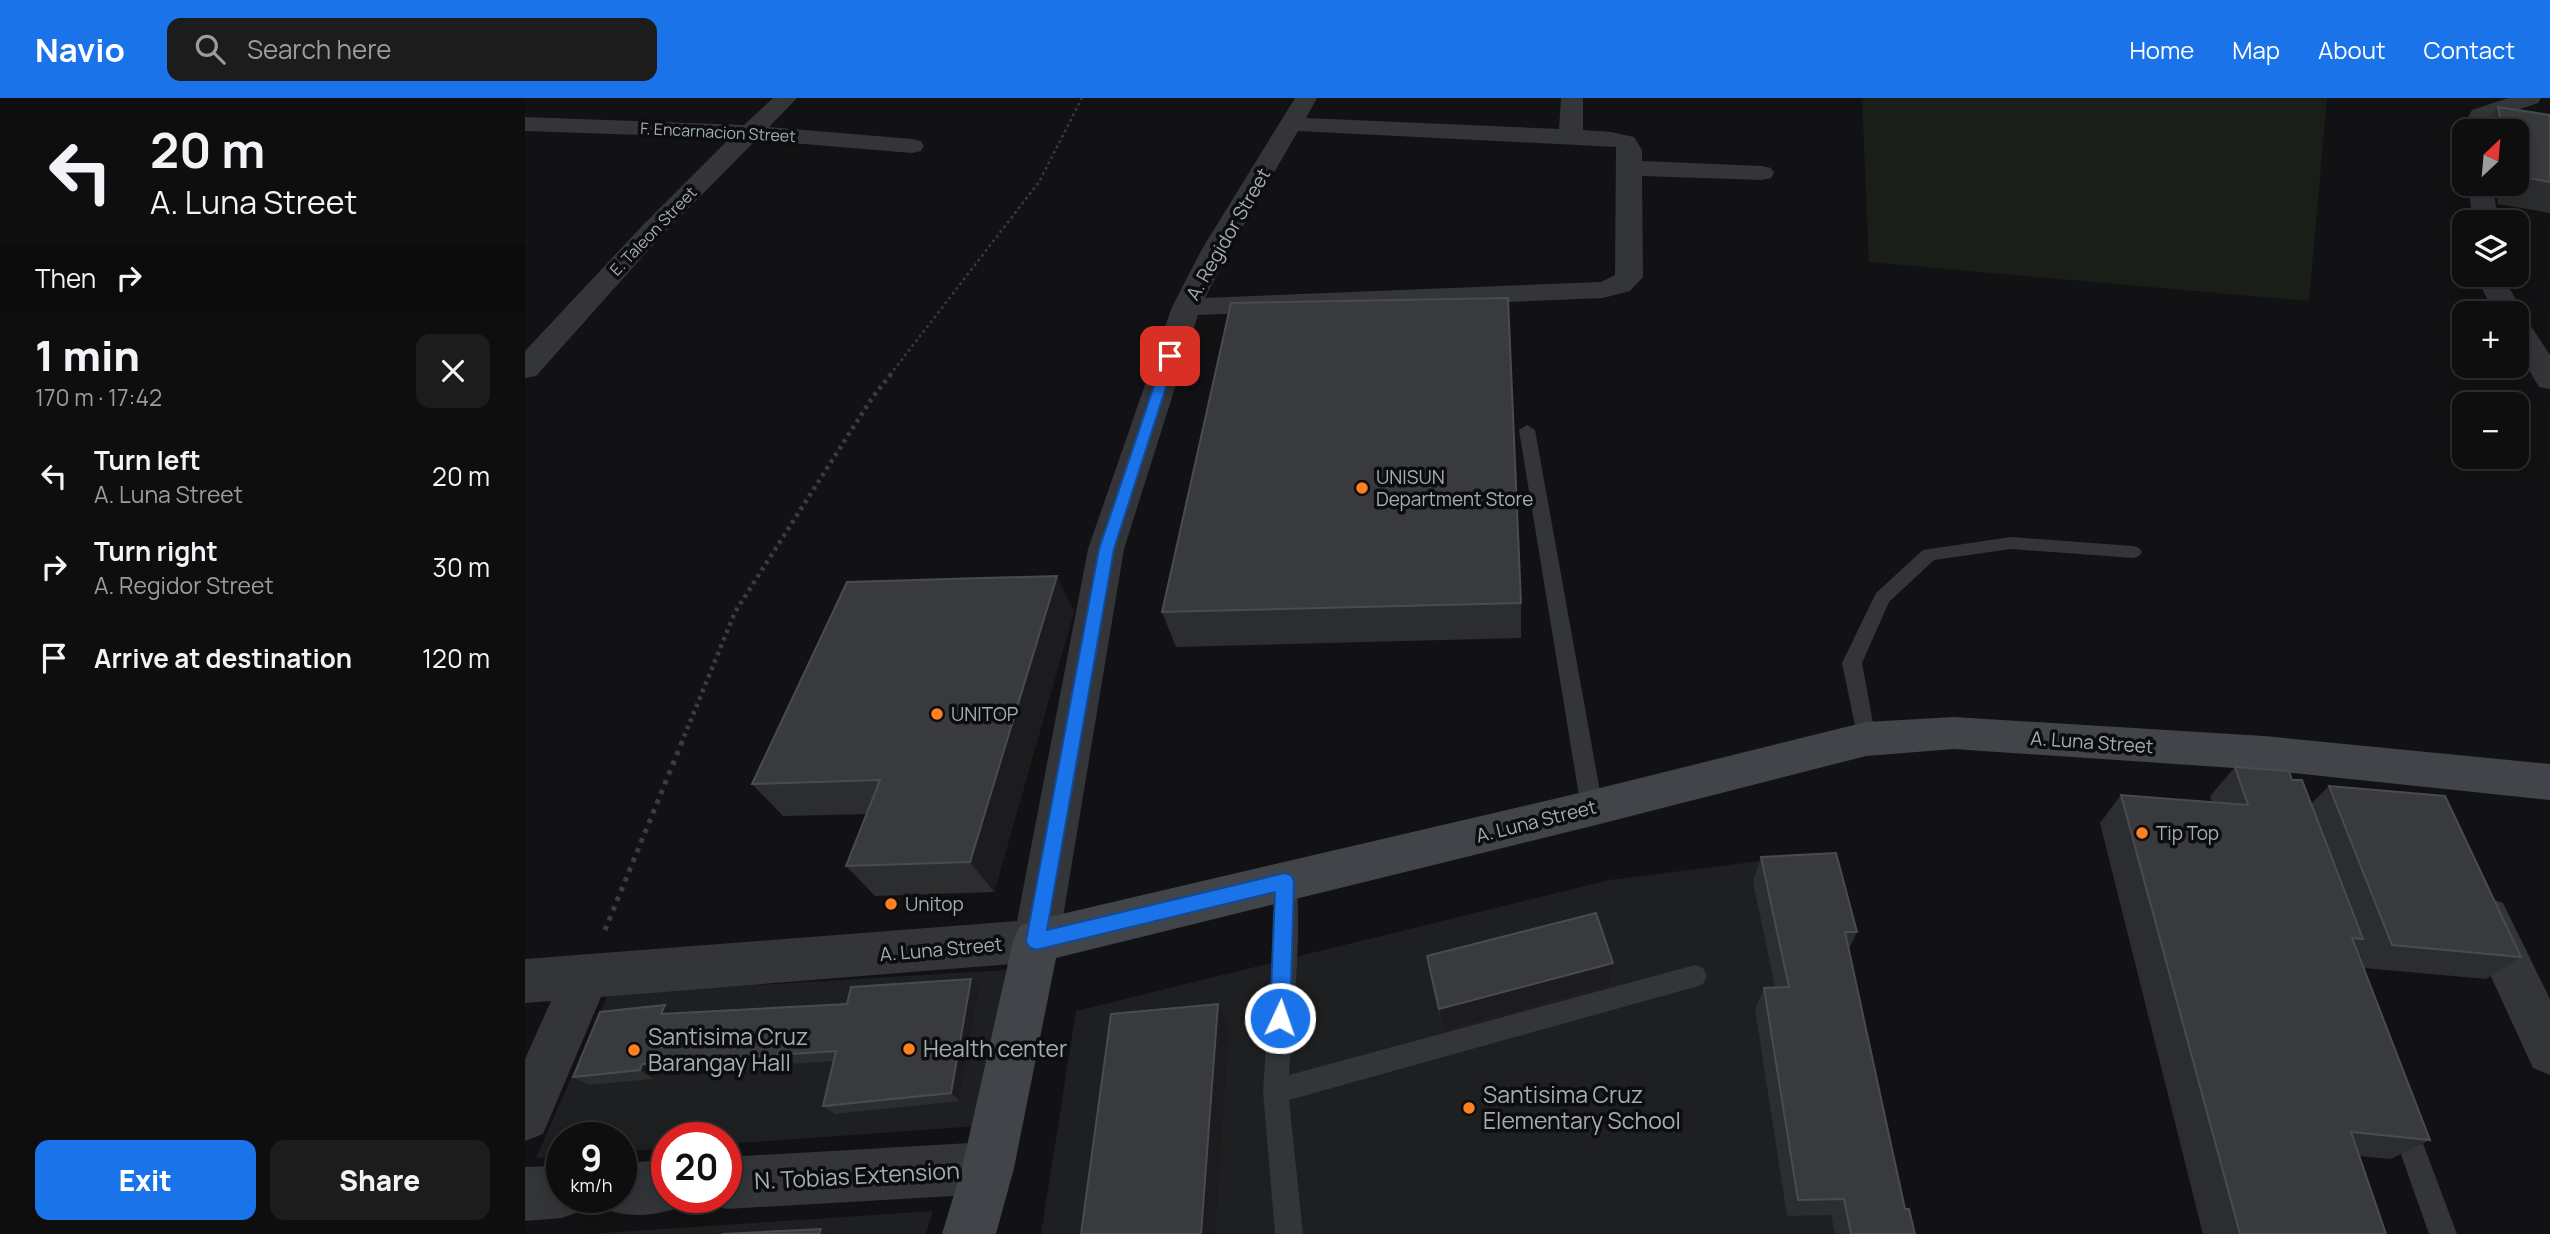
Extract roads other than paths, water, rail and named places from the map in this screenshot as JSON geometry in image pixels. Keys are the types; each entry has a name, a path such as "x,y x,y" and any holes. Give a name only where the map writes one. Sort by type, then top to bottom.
{"street":[{"name":"E. Taleon Street","path":"525,369 587,299 749,132 786,98"},
{"path":"1571,98 1571,137"},
{"path":"2479,119 2480,116 2530,98"},
{"path":"1186,307 1604,290 1620,285 1629,277 1630,150 1625,142 1299,111"},
{"name":"A. Regidor Street","path":"969,1234 988,1168 1036,941 1106,549 1186,307 1216,249 1299,111"},
{"name":"F. Encarnacion Street","path":"525,124 749,132 912,146"},
{"path":"1630,169 1762,173"},
{"path":"2529,346 2550,380"},
{"name":"A. Luna Street","path":"525,981 1036,941 1592,808 1866,738 1954,733 2269,764 2415,768 2550,782"},
{"path":"2415,768 2438,816"},
{"path":"2467,877 2550,1051"},
{"path":"525,1116 586,977"},
{"name":"N. Tobias Extension","path":"742,1182 988,1168"},
{"path":"525,1194 546,1193"}],"lane":[{"path":"1527,430 1592,808"},
{"path":"1866,738 1852,663 1882,598 1929,554 2011,543 2133,552"},
{"path":"1285,881 1286,920 1276,1091 1289,1234"},
{"path":"1276,1091 1695,976"},
{"path":"2396,1105 2443,1234"}],"place":[{"name":"UNISUN Department Store","path":"1362,488"},
{"name":"UNITOP","path":"937,714"},
{"name":"Tip Top","path":"2142,833"},
{"name":"Unitop","path":"891,904"},
{"name":"Health center","path":"909,1049"},
{"name":"Santisima Cruz Barangay Hall","path":"634,1050"},
{"name":"Santisima Cruz Elementary School","path":"1469,1108"}]}
